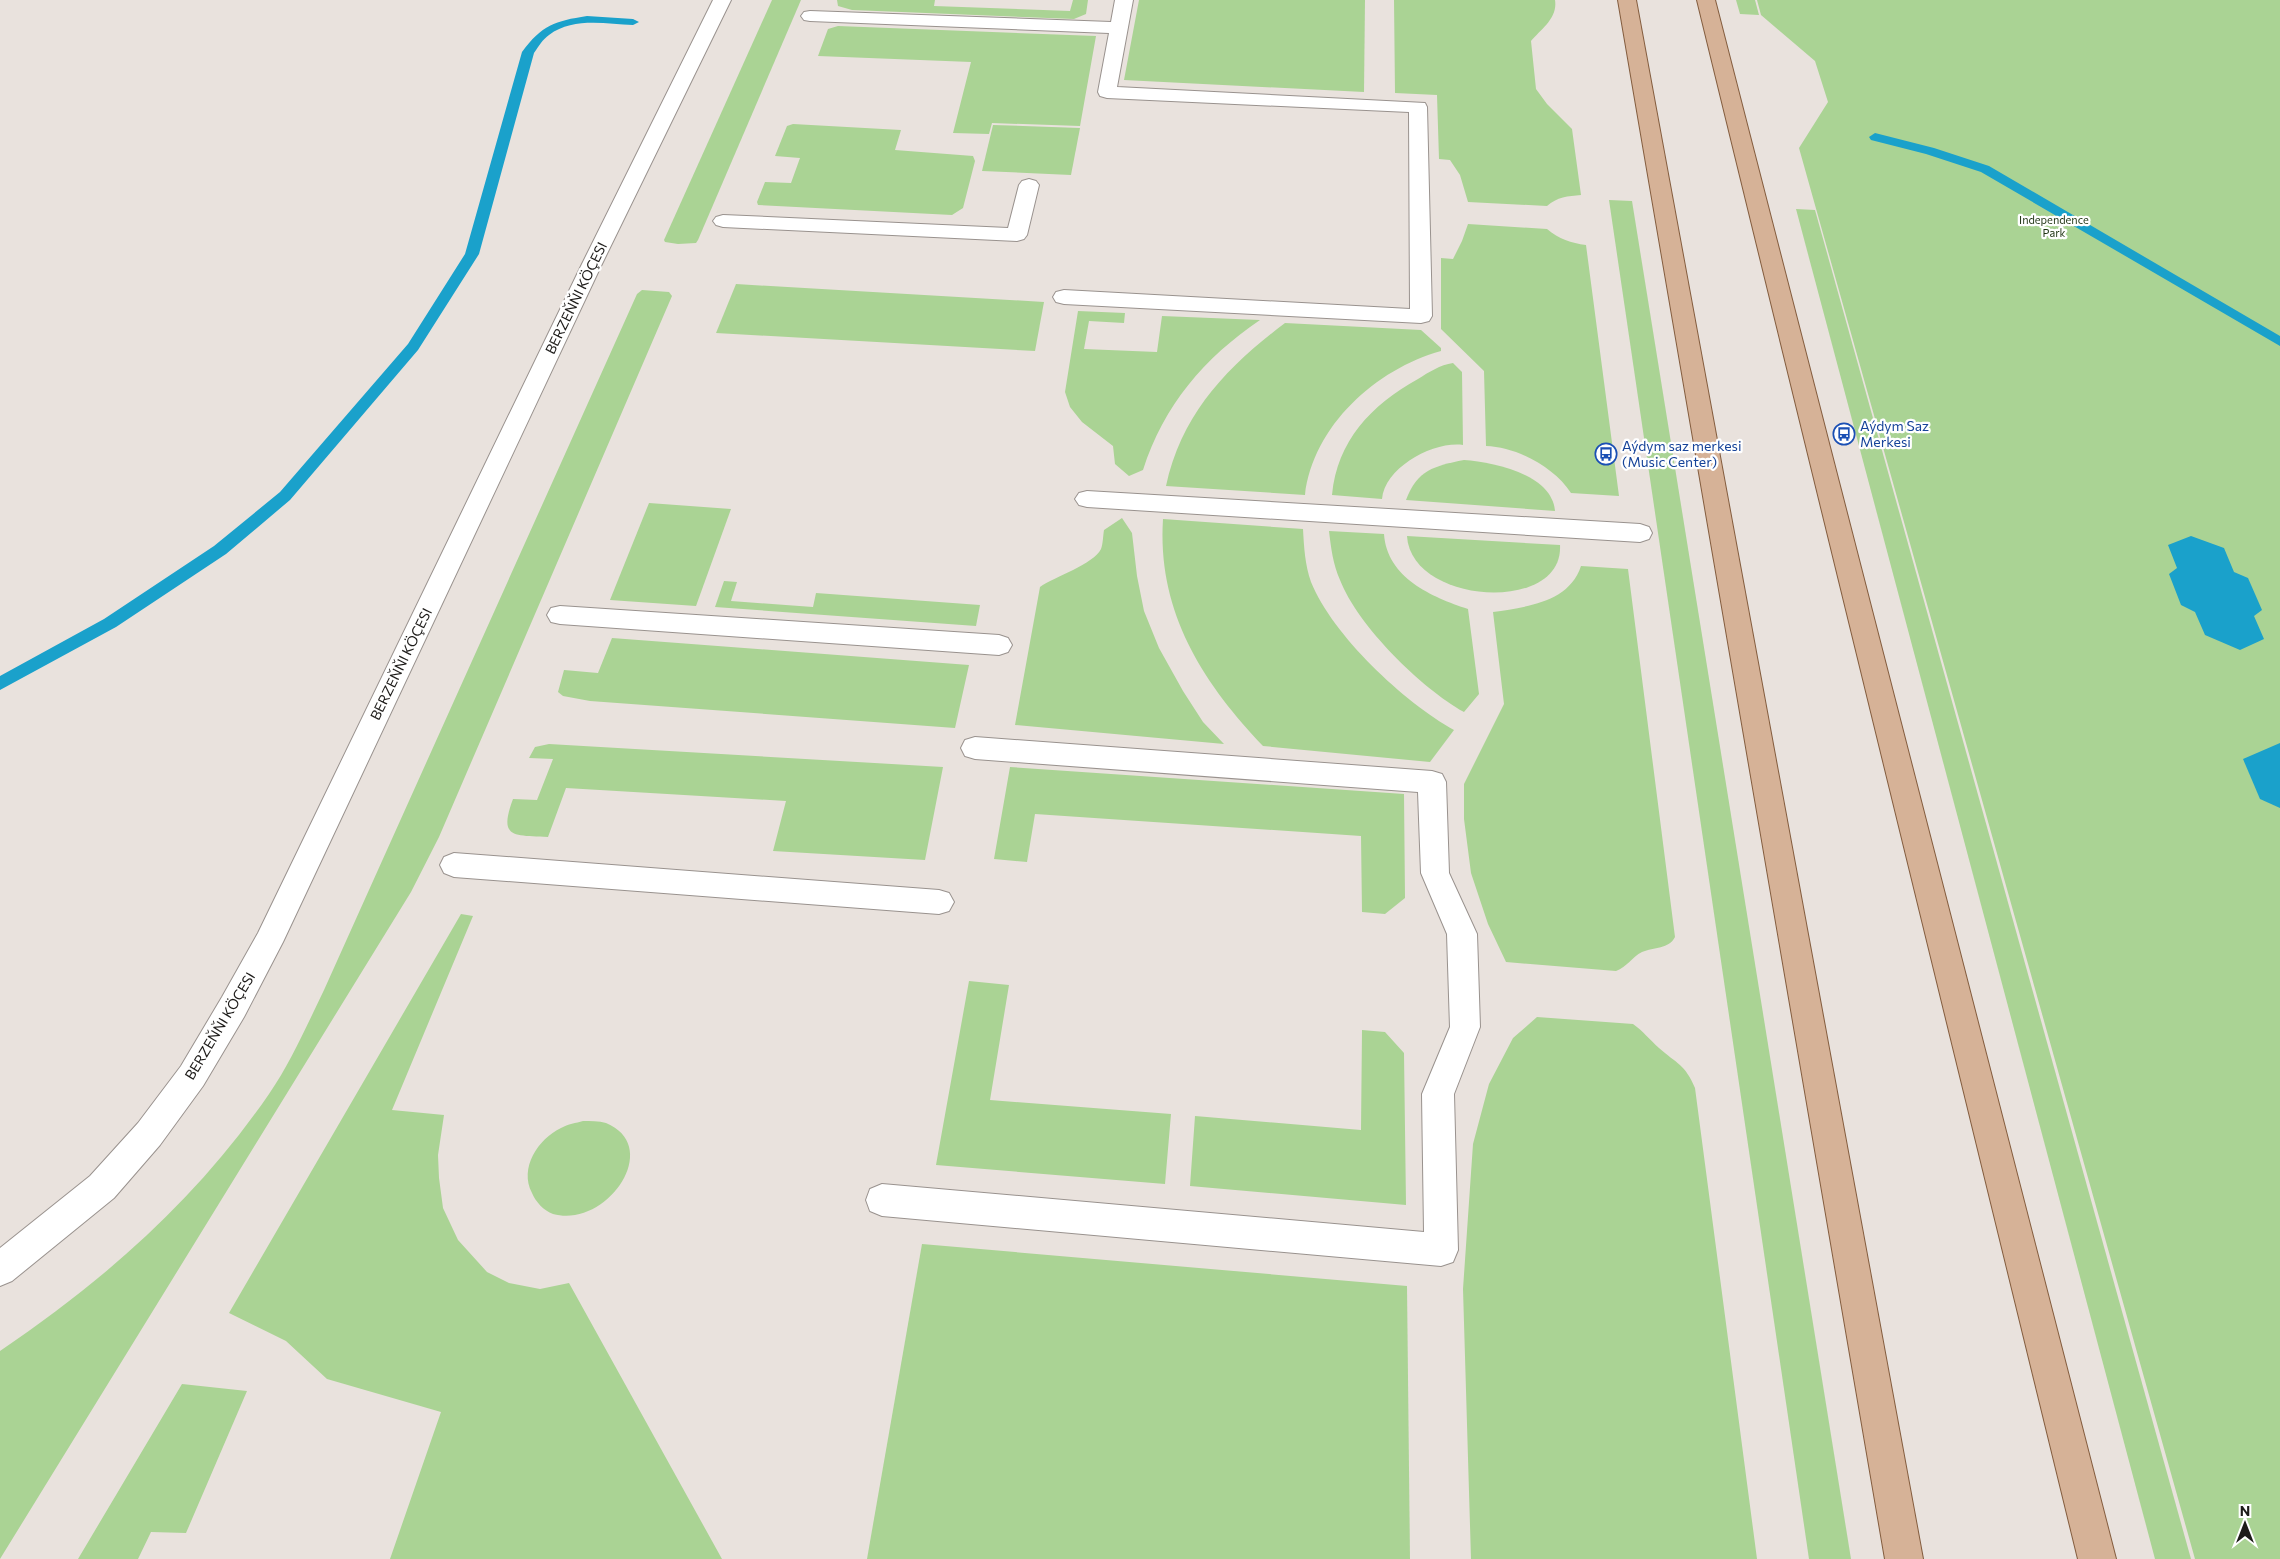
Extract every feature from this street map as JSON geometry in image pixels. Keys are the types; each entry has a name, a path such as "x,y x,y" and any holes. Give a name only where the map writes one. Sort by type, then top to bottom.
{"main road":[{"path":"1627,0 1904,1559"},
{"path":"1706,0 2097,1559"}],"street":[{"name":"BERZEŇŇI KÖÇESI","path":"0,1269 102,1187 144,1141 192,1076 233,1007 268,942 591,266 722,0"},
{"path":"1064,297 1421,316 1418,107 1107,92 1124,0"},
{"path":"810,16 1119,28"},
{"path":"723,221 1017,235 1029,185"},
{"path":"1087,499 1640,532"},
{"path":"560,615 999,646"},
{"path":"882,1200 1441,1250 1438,1094 1465,1027 1465,1002 1462,934 1435,873 1432,782 976,748"},
{"path":"454,865 939,902"}],"green space":[{"path":"772,0 801,0 698,240 696,243 678,244 665,242 664,240"},
{"path":"837,0 935,0 934,6 1070,11 1073,0 1088,0 1086,14 1074,19 852,10 838,6"},
{"path":"1139,0 1365,0 1364,92 1124,80"},
{"path":"1394,0 1555,0 1554,12 1551,18 1531,41 1536,89 1547,104 1572,129 1581,195 1559,199 1547,206 1468,202 1460,175 1450,160 1439,159 1437,95 1395,93"},
{"path":"1736,0 1755,0 1759,15 1740,14"},
{"name":"Independence Park","path":"1757,0 2280,0 2280,1559 2195,1559 1799,148 1828,102 1815,61 1761,15"},
{"path":"838,26 1096,36 1080,126 992,123 989,134 953,133 971,62 818,56 828,29"},
{"path":"793,124 901,130 895,150 973,156 975,161 963,208 952,215 758,205 757,202 765,182 791,183 800,158 775,156 787,126"},
{"path":"993,125 1080,128 1071,175 982,171"},
{"path":"1609,200 1632,201 1851,1559 1809,1559"},
{"path":"1796,209 1815,210 2191,1559 2155,1559"},
{"path":"1468,224 1547,229 1565,240 1586,245 1619,496 1571,493 1555,475 1534,460 1510,450 1486,446 1484,371 1441,329 1441,258 1453,259"},
{"path":"736,284 1044,302 1035,351 716,333"},
{"path":"642,290 669,292 672,296 439,837 411,892 0,1559 0,1351 39,1324 112,1266 180,1203 241,1133 277,1082 324,990 637,294"},
{"path":"1078,311 1125,313 1124,323 1089,321 1084,349 1157,352 1162,316 1260,320 1221,350 1188,385 1162,424 1143,470 1129,476 1115,464 1113,446 1082,422 1070,407 1065,392"},
{"path":"1285,323 1421,330 1441,348 1441,351 1393,371 1352,404 1334,424 1320,446 1310,470 1305,495 1166,486 1173,460 1195,414 1226,375 1244,357"},
{"path":"1453,363 1462,372 1463,445 1439,447 1413,458 1392,477 1385,487 1382,499 1332,495 1335,476 1341,458 1359,426 1385,400 1401,389 1435,369"},
{"path":"1464,460 1505,467 1533,479 1544,488 1551,498 1555,511 1406,500 1415,482 1428,471 1435,467"},
{"path":"649,503 731,509 696,606 610,600"},
{"path":"1122,518 1132,533 1137,576 1144,611 1159,648 1203,722 1224,744 1015,725 1040,587 1097,555 1102,547 1104,530"},
{"path":"1163,519 1303,529 1306,563 1311,582 1321,603 1336,624 1372,666 1393,685 1434,718 1454,730 1430,762 1263,746 1221,696 1203,670 1188,643 1176,614 1168,584 1163,553"},
{"path":"1329,531 1384,534 1387,549 1393,563 1402,574 1426,592 1468,609 1479,694 1464,712 1429,688 1411,672 1376,636 1361,617 1349,598 1338,574"},
{"path":"1407,536 1560,545 1555,567 1538,582 1514,591 1486,592 1458,587 1433,576 1415,559"},
{"path":"1581,566 1628,569 1675,937 1665,946 1642,952 1616,971 1506,962 1488,924 1471,873 1464,819 1464,784 1504,704 1493,612 1532,605 1556,595 1567,588"},
{"path":"724,581 737,582 731,601 813,607 816,593 980,605 976,626 715,607"},
{"path":"612,638 969,665 955,728 590,701 563,696 558,692 564,670 598,673"},
{"path":"549,744 943,767 925,860 773,851 786,801 566,788 548,837 518,835 512,832 507,822 513,799 537,800 553,759 529,758 535,747"},
{"path":"1010,767 1404,794 1405,898 1385,914 1362,912 1361,836 1035,814 1027,862 994,859"},
{"path":"461,914 473,916 392,1110 444,1115 438,1155 443,1208 458,1240 487,1272 509,1283 540,1289 569,1283 722,1559 390,1559 441,1412 327,1379 286,1341 229,1313"},
{"path":"969,981 1009,985 990,1100 1171,1114 1165,1184 936,1165"},
{"path":"1537,1017 1633,1024 1684,1069 1695,1088 1757,1559 1471,1559 1463,1289 1473,1144 1489,1084 1513,1038"},
{"path":"1362,1030 1385,1032 1404,1053 1406,1205 1190,1186 1195,1116 1361,1130"},
{"path":"583,1121 606,1123 623,1134 630,1149 629,1166 621,1183 608,1198 592,1209 573,1215 550,1213 533,1196 529,1183 529,1164 538,1147 545,1139 566,1126"},
{"path":"922,1244 1407,1286 1410,1559 867,1559"},
{"path":"182,1384 247,1391 186,1533 151,1532 138,1559 78,1559"}],"water":[{"path":"2191,536 2224,548 2234,572 2248,578 2262,610 2254,616 2264,639 2240,650 2205,635 2195,612 2181,605 2169,574 2177,568 2168,545"},
{"path":"2280,743 2280,808 2260,799 2243,759"}],"waterway":[{"path":"0,684 110,623 220,550 285,496 413,347 472,254 528,52 544,33 562,23 587,19 633,22"},
{"path":"1875,137 1930,151 1985,169 2280,342"}],"place":[{"name":"Aýdym Saz Merkesi","path":"1844,434"},
{"name":"Aýdym saz merkesi (Music Center)","path":"1606,454"}]}
